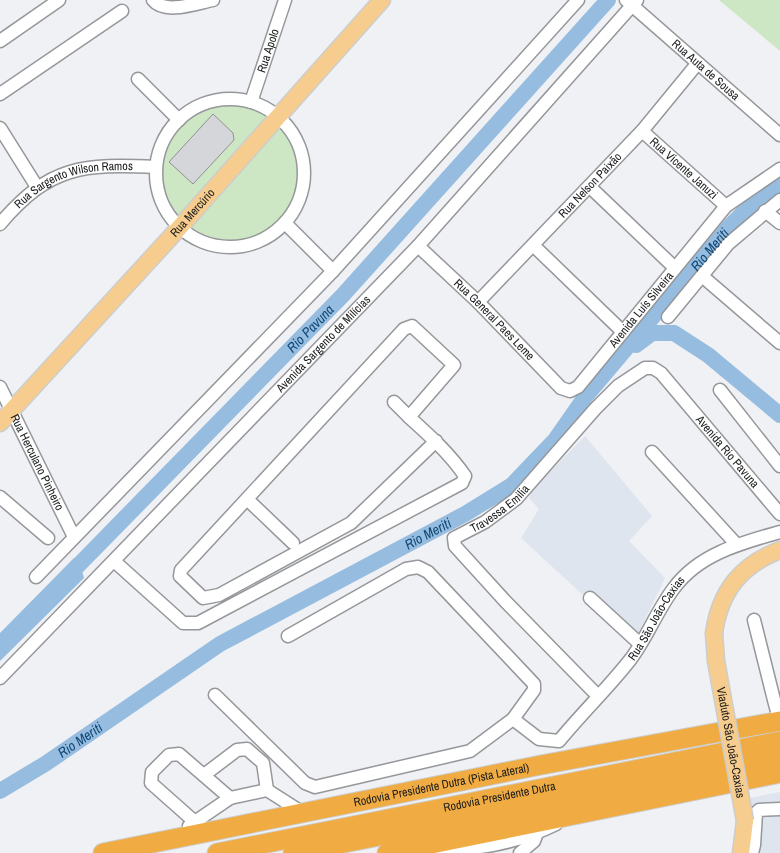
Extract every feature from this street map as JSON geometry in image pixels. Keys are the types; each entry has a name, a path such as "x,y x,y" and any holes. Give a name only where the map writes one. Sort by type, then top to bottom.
{"highway":[{"name":"Rodovia Presidente Dutra (Pista Lateral)","path":"103,853 576,758 780,721"},
{"name":"Rodovia Presidente Dutra","path":"217,853 780,741"},
{"path":"338,806 418,797 668,754 698,758"},
{"name":"Rodovia Presidente Dutra","path":"293,853 780,757"},
{"path":"387,853 780,773"}],"main road":[{"name":"Rua Mercúrio","path":"0,423 179,228 382,0"},
{"name":"Viaduto São João-Caxias","path":"742,853 745,821 716,661 714,632 721,603 736,578 758,560 780,550"}],"street":[{"path":"0,41 59,0"},
{"path":"153,0 164,7 213,0"},
{"name":"Rua Apolo","path":"251,102 286,0"},
{"path":"36,577 333,270 578,0"},
{"name":"Rua Auta de Sousa","path":"630,2 697,64 780,135"},
{"name":"Avenida Sargento de Milícias","path":"0,678 418,246 630,2"},
{"path":"0,94 122,11"},
{"name":"Rua Nelson Paixão","path":"478,302 590,187 642,130 697,64"},
{"path":"138,79 179,120"},
{"path":"228,100 251,102 278,116 291,131 300,148 304,168 303,188 297,207 285,223 273,234 258,242 242,247 225,248 193,238 179,228 168,215 161,200 157,184 156,167 163,142 179,120 206,104 228,100"},
{"path":"0,128 36,187"},
{"name":"Rua Vicente Januzi","path":"642,130 726,206"},
{"name":"Rua Sargento Wilson Ramos","path":"0,224 36,187 74,169 122,166 156,167"},
{"name":"Avenida Luís Silveira","path":"570,391 578,387 726,206 780,169"},
{"path":"590,187 675,268"},
{"name":"Avenida Luís Silveira","path":"668,317 728,244 780,200"},
{"path":"766,211 780,223"},
{"path":"285,223 333,270"},
{"name":"Rua General Paes Leme","path":"418,246 478,302 561,388 570,391"},
{"path":"534,246 623,332"},
{"path":"702,276 780,343"},
{"path":"409,417 454,365 412,326 404,329 247,499 180,573 180,576 203,598 219,595 351,522 436,441"},
{"name":"Travessa Emilia","path":"598,696 461,553 453,543 454,538 485,522 516,499 606,397 635,373 645,368 653,368 661,373 675,388"},
{"name":"Rua Herculano Pinheiro","path":"0,387 74,538"},
{"name":"Avenida Rio Pavuna","path":"675,388 780,514"},
{"path":"720,390 780,466"},
{"path":"114,561 183,623 198,623 462,483 465,476 450,454 394,402"},
{"path":"652,452 737,545"},
{"path":"0,497 48,538"},
{"path":"247,499 292,543"},
{"name":"Rua São João-Caxias","path":"513,719 540,739 559,741 630,660 674,588 689,572 706,559 737,545 780,532"},
{"path":"215,694 305,782 315,787 464,754 513,719 534,690 534,684 428,572 418,567 406,569 288,636"},
{"path":"590,598 640,644"},
{"path":"754,620 772,696 777,711 780,711"},
{"path":"204,775 237,750 247,749 262,763 267,790"},
{"path":"195,822 151,783 152,772 169,755 176,753 230,798"},
{"path":"168,840 230,798 267,790 303,813"},
{"path":"752,853 756,813 759,810 780,809"},
{"path":"421,846 447,851 469,852 537,833 571,817"},
{"path":"520,853 534,841 537,833"}],"shaded area":[{"path":"585,436 652,516 629,541 665,578 634,642 521,538 539,509 529,498 533,489"},
{"path":"780,792 780,853 747,853 750,798"}],"green space":[{"path":"719,0 780,0 780,51"},
{"path":"231,102 245,103 258,107 270,113 280,122 289,132 295,144 299,157 299,185 295,198 289,210 280,220 270,229 258,235 245,239 231,240 217,239 204,235 192,229 182,220 173,210 167,198 163,185 162,171 163,157 167,144 173,132 182,122 192,113 204,107 217,103"}],"water":[{"path":"74,558 80,564 84,578 0,661 0,633"}],"building":[{"path":"213,114 233,133 234,140 193,184 169,162"}],"waterway":[{"name":"Rio Pavuna","path":"64,580 343,295 608,0"},
{"name":"Rio Meriti","path":"0,791 45,764 220,644 465,514 512,485 555,440 585,397 728,228 749,207 780,185"},
{"path":"636,345 652,333 674,333 708,355 780,415"}]}
